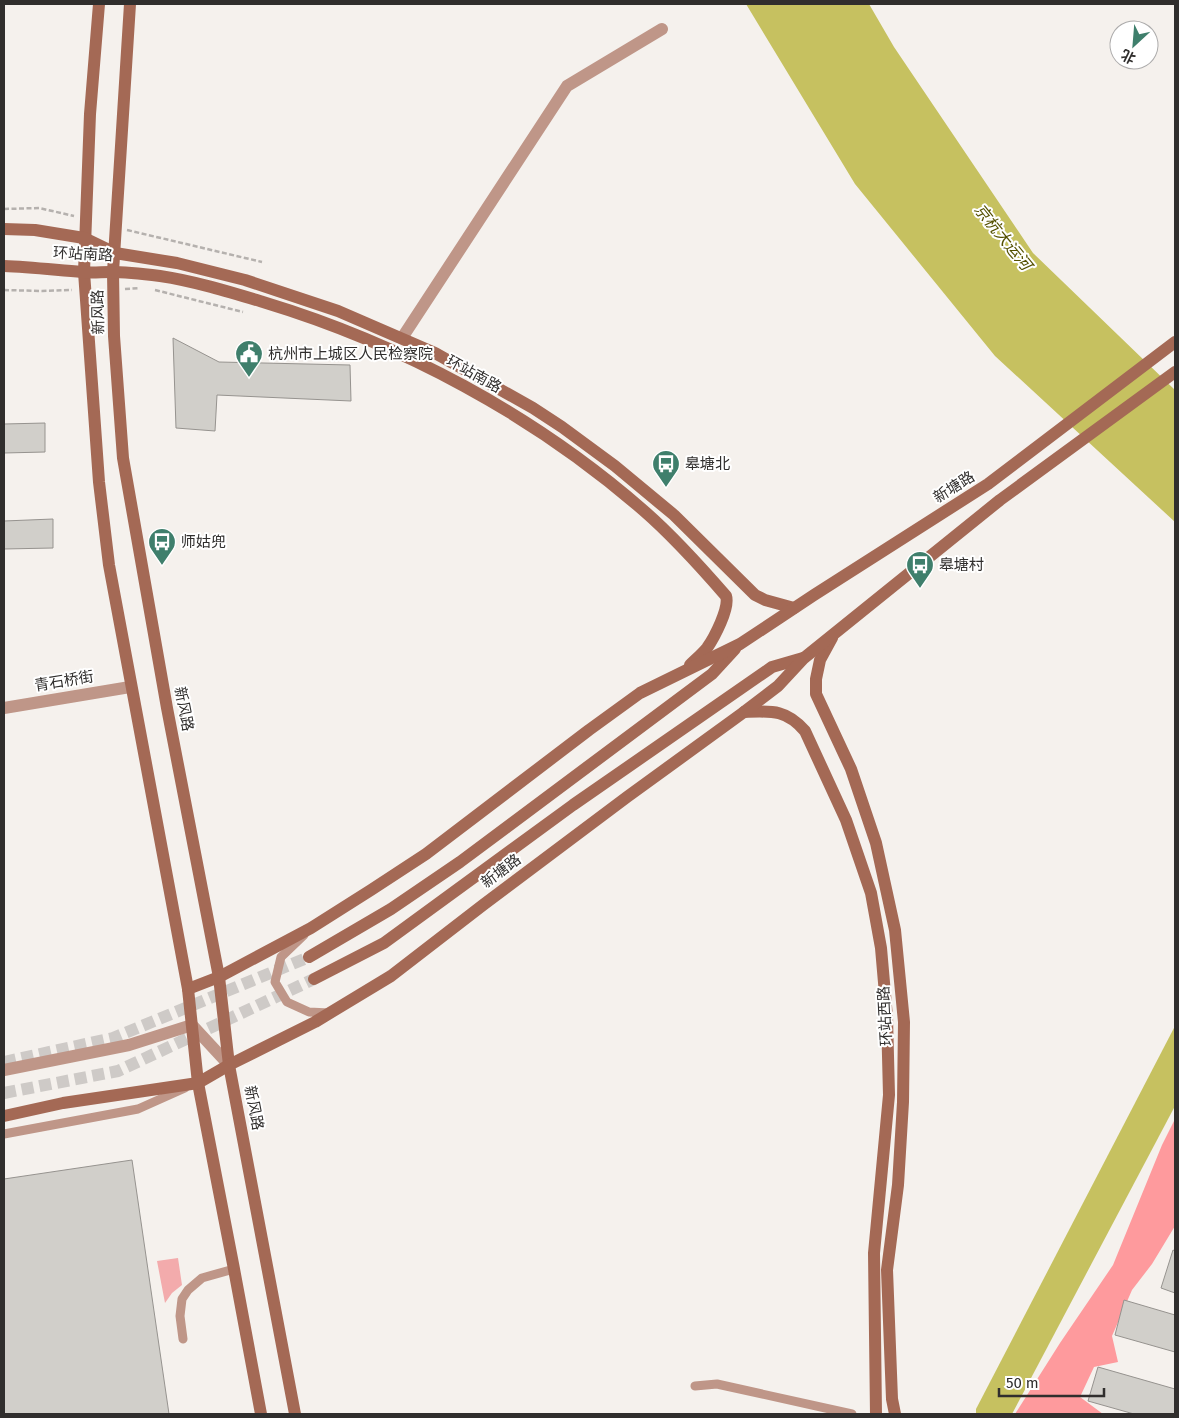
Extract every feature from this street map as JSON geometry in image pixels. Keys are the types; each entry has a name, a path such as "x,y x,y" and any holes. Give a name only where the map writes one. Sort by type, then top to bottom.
{"main road":[{"name":"新风路","path":"99,4 90,114 84,272 100,491 108,564 188,990 198,1083 261,1414"},
{"name":"新风路","path":"130,4 113,272 114,336 123,458 167,708 219,978 229,1065 295,1414"},
{"name":"环站南路","path":"4,229 35,230 84,238 115,253 177,263 267,286 338,310 435,353 533,408 562,427 615,466 674,515 755,595 765,600 794,608"},
{"name":"环站南路","path":"4,266 160,276 213,288 273,305 356,335 423,365 524,421 582,462 644,511 690,556 726,596 728,600 715,634 707,647 685,671"},
{"name":"新塘路","path":"188,990 219,978 311,928 426,854 640,693 740,644 988,484 1175,342"},
{"name":"新塘路","path":"198,1083 229,1065 315,1022 391,976 604,814 778,686 804,658 1000,500 1175,372"},
{"name":"环站西路","path":"834,634 820,660 816,679 816,694 851,769 876,843 895,930 904,1022 903,1102 898,1176 887,1270 890,1372 895,1414"},
{"name":"新塘路","path":"309,957 391,909 460,862 712,674 740,644"},
{"name":"新塘路","path":"314,979 384,942 573,805 772,668 804,658"},
{"name":"环站西路","path":"744,712 769,711 786,715 797,722 805,731 846,820 871,893 881,948 887,1017 889,1095 874,1253 876,1414"},
{"path":"4,1116 63,1103 198,1083"}],"street":[{"path":"402,338 566,86 662,29"},
{"name":"青石桥街","path":"4,708 130,687"},
{"path":"4,1070 128,1045 192,1025 229,1065"}],"lane":[{"path":"311,928 281,957 275,982 287,1002 309,1012 329,1013"},
{"path":"4,1134 138,1109 198,1083"},
{"path":"183,1339 180,1316 182,1299 188,1290 202,1278 234,1268"},
{"path":"695,1386 717,1384 852,1414"}],"path":[{"path":"4,209 39,208 85,219"},
{"path":"116,227 262,262"}],"shaded area":[{"path":"1175,1119 1175,1226 1152,1264 1132,1290 1112,1336 1118,1362 1094,1367 1080,1397 1103,1414 1015,1414 1113,1265 1162,1145"},
{"path":"178,1258 182,1285 172,1293 165,1303 157,1261"}],"water":[{"name":"京杭大运河","path":"746,4 869,4 894,47 1033,253 1175,390 1175,522 995,356 855,184"},
{"path":"1175,1026 1175,1106 1012,1414 976,1414 976,1409"}],"building":[{"path":"173,338 219,362 350,365 351,401 217,395 215,431 176,428"},
{"path":"45,423 45,452 4,453 4,424"},
{"path":"53,519 53,548 4,549 4,521"},
{"path":"132,1160 169,1414 4,1414 4,1179"},
{"path":"1173,1250 1175,1251 1175,1293 1161,1288"},
{"path":"1124,1300 1175,1315 1175,1352 1115,1335"},
{"path":"1098,1367 1175,1389 1175,1414 1134,1414 1088,1401"}],"tunnel":[{"path":"4,1062 113,1038 309,957"},
{"path":"4,1093 118,1071 314,979"}],"place":[{"name":"杭州市上城区人民检察院","path":"249,378"},
{"name":"皋塘北","path":"666,488"},
{"name":"师姑兜","path":"162,566"},
{"name":"皋塘村","path":"920,589"}]}
